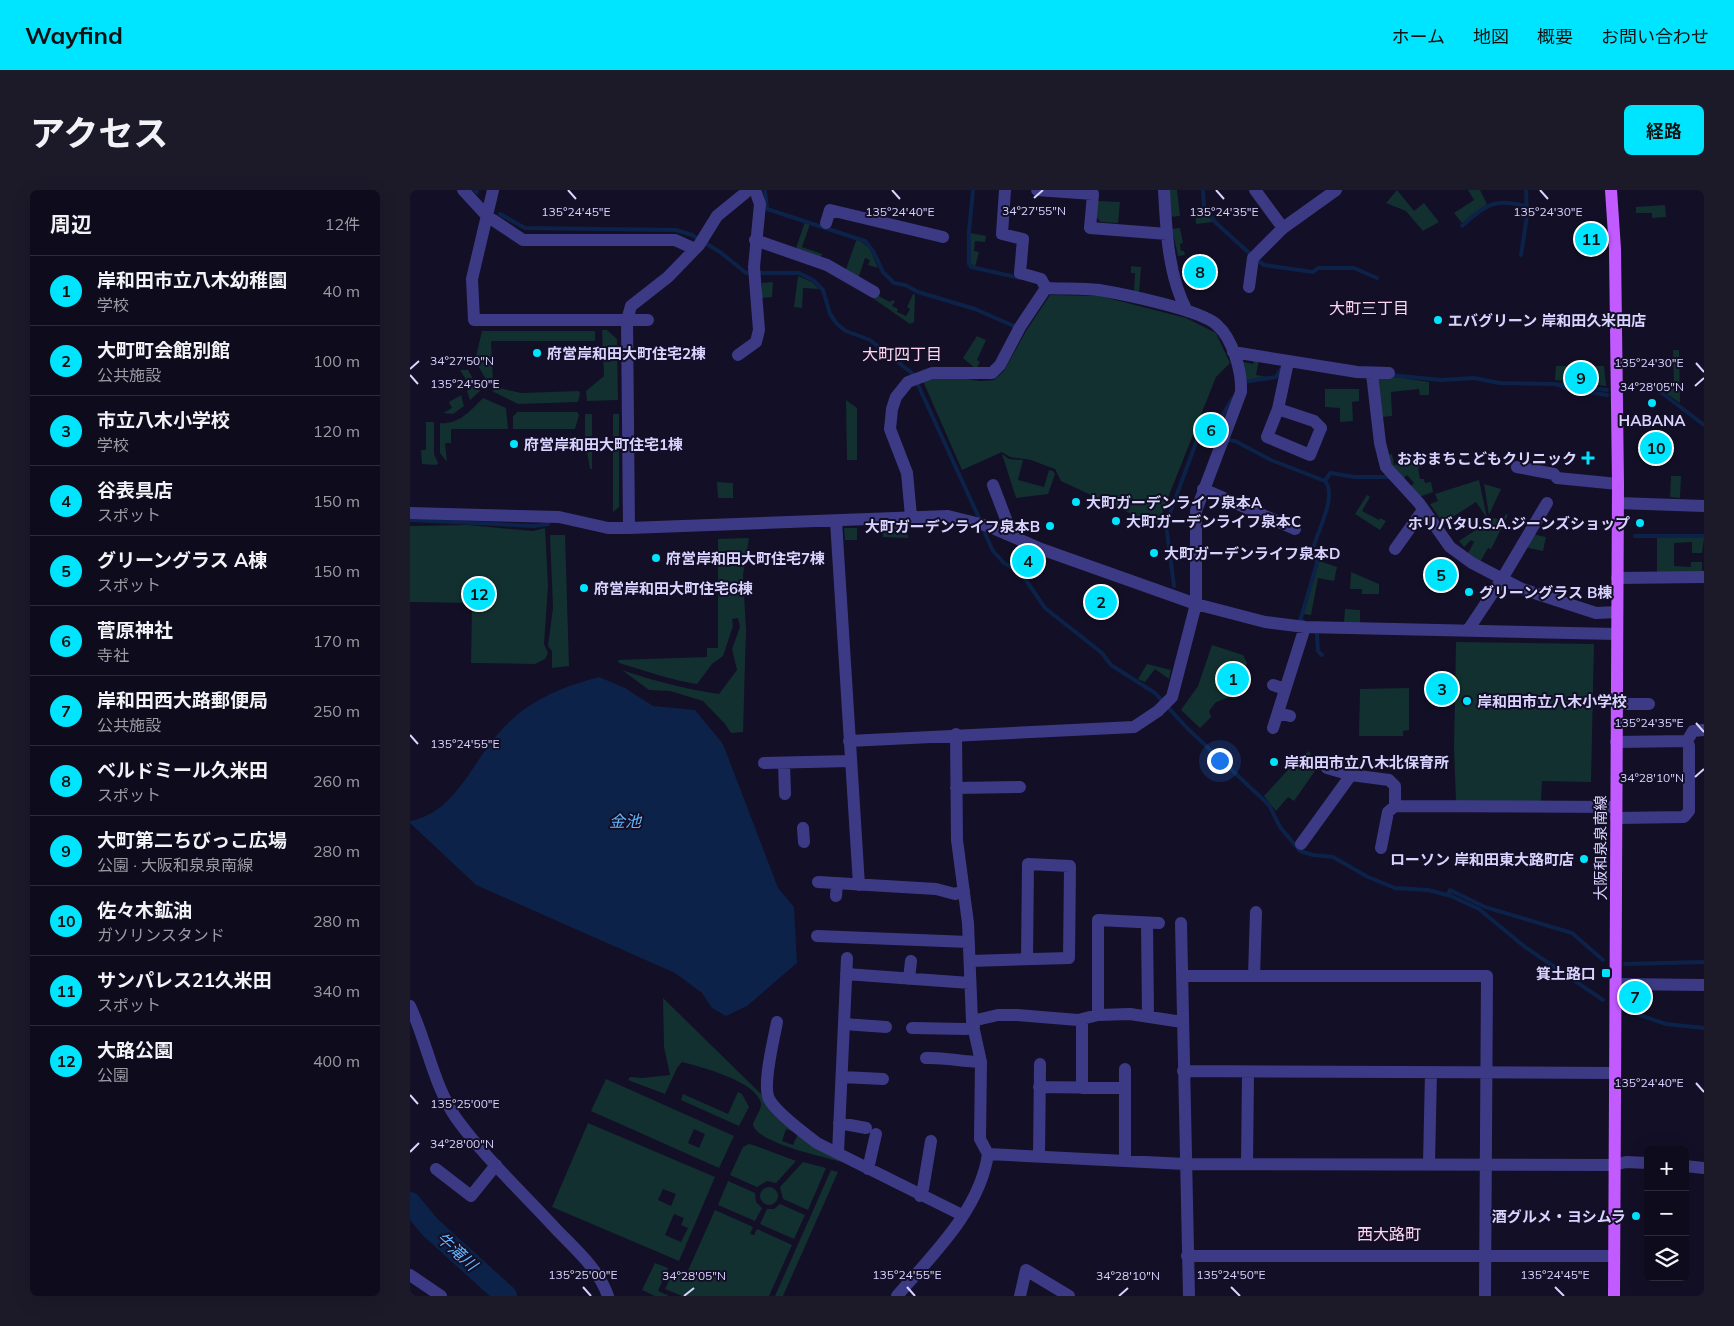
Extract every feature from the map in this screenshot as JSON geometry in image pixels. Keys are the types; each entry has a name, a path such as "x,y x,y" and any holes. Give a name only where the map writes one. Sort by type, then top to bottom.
{"main road":[{"name":"大阪和泉泉南線","path":"1611,190 1615,249 1618,484 1614,1296"}],"street":[{"path":"463,190 487,216 523,240 675,240 699,244"},
{"path":"493,190 472,278 474,320 648,320"},
{"path":"629,528 627,320 632,306 668,278 699,244 717,216 744,193 745,190"},
{"path":"738,355 756,342 759,330 754,273 755,240 760,204 755,190"},
{"path":"1005,190 1002,234 1023,239 1020,274 1041,278 1046,288"},
{"path":"1037,190 1093,194 1090,228 1167,234"},
{"path":"1164,190 1167,234 1179,292 1187,311"},
{"path":"1249,288 1253,258 1283,228 1336,190"},
{"path":"1250,192 1283,228"},
{"path":"826,223 830,210 943,237"},
{"path":"755,240 827,265 874,292"},
{"path":"849,740 1134,727 1172,697 1196,604 1196,511 1241,392 1241,381 1233,352 1217,324 1187,311 1099,290 1046,288"},
{"path":"911,516 907,473 890,429 892,409 896,396 901,389 915,379 932,373 992,373 1000,365 1020,327 1046,288"},
{"path":"1233,352 1372,374 1389,372"},
{"path":"1278,409 1288,362"},
{"path":"1372,374 1380,443 1386,467 1423,510 1450,547 1472,563 1522,590 1596,613 1617,612"},
{"path":"1517,467 1554,474 1557,478 1618,484"},
{"path":"993,484 1010,528 1006,534"},
{"path":"1203,489 1295,528"},
{"path":"1468,630 1548,502"},
{"path":"1618,504 1704,506"},
{"path":"1395,549 1423,510"},
{"path":"410,513 560,517 608,528 948,516 981,524 1041,549 1196,604 1266,622 1305,627 1617,634"},
{"path":"836,521 859,885"},
{"path":"1617,578 1684,583 1704,577"},
{"path":"1273,728 1284,714 1279,687 1305,627"},
{"path":"1616,704 1649,704"},
{"path":"1686,741 1693,731 1704,730"},
{"path":"897,1296 952,1231 981,1184 988,1154 980,1138 980,1062 973,1024 969,942 964,891 967,871 957,840 956,734"},
{"path":"1616,742 1686,741"},
{"path":"1381,848 1388,812 1395,806 1616,812 1684,816 1689,811 1689,746 1686,741"},
{"path":"764,763 850,761"},
{"path":"784,763 785,794"},
{"path":"1327,768 1351,775 1389,780 1395,786 1395,806"},
{"path":"1301,844 1351,775"},
{"path":"956,788 1020,787"},
{"path":"970,961 1069,958 1070,866 1028,864 1027,959"},
{"path":"818,882 837,890 859,885 891,893 936,889 955,894 964,891"},
{"path":"1254,976 1256,912"},
{"path":"1098,1015 1098,920 1153,923 1148,1016"},
{"path":"1181,923 1189,1296"},
{"path":"817,936 969,942"},
{"path":"838,1152 847,958"},
{"path":"909,979 911,961"},
{"path":"846,974 970,983"},
{"path":"1182,976 1487,976 1485,1296"},
{"path":"1616,984 1704,985"},
{"path":"410,1006 439,1086 456,1117 496,1166 589,1263 604,1283 608,1296"},
{"path":"912,1028 966,1029 973,1024 998,1015 1018,1015 1062,1020 1082,1019 1098,1015 1130,1014 1182,1022"},
{"path":"1082,1019 1082,1088"},
{"path":"777,1022 766,1087 769,1099 817,1143 838,1152 920,1196 962,1215"},
{"path":"844,1024 886,1027"},
{"path":"926,1058 950,1057 968,1062 980,1062"},
{"path":"1039,1156 1040,1064"},
{"path":"1125,1069 1125,1161"},
{"path":"1183,1071 1614,1073"},
{"path":"1247,1164 1248,1072"},
{"path":"1429,1164 1431,1072"},
{"path":"842,1077 883,1079"},
{"path":"1040,1087 1125,1088"},
{"path":"839,1123 871,1131 868,1169"},
{"path":"920,1196 923,1189 931,1140"},
{"path":"988,1154 1185,1164 1614,1165 1626,1162 1644,1164"},
{"path":"436,1168 471,1196 496,1166"},
{"path":"1689,1166 1704,1168"},
{"path":"1187,1256 1614,1256"},
{"path":"1020,1296 1026,1270 1069,1296"},
{"path":"410,1275 441,1296"}],"green space":[{"path":"1168,190 1177,190 1180,216 1169,217"},
{"path":"1397,190 1414,211 1424,203 1439,222 1423,231 1406,211 1386,203"},
{"path":"1468,190 1480,190 1487,204 1462,223 1454,213 1474,200"},
{"path":"1097,201 1120,202 1118,223 1101,222 1096,217"},
{"path":"1665,205 1666,217 1652,218 1652,213 1636,213 1636,207"},
{"path":"1195,207 1202,207 1213,222 1196,224"},
{"path":"805,222 810,224 802,247 822,254 820,259 795,251"},
{"path":"1180,228 1183,243 1180,244 1181,251 1184,251 1185,255 1178,256 1172,229"},
{"path":"970,233 986,236 985,242 975,241 974,251 979,252 975,267 971,264"},
{"path":"857,238 870,249 878,268 868,265 870,260 865,258 858,279 845,272"},
{"path":"1131,266 1141,267 1139,293 1134,292 1135,273 1131,273"},
{"path":"798,276 812,282 819,289 803,288 802,308 794,307"},
{"path":"773,282 772,297 762,298 762,283"},
{"path":"873,293 890,302 892,300 895,301 892,306 898,309 897,312 906,316 910,309 907,307 913,294 915,295 914,322 910,324 871,297"},
{"path":"1050,295 1100,296 1186,318 1216,333 1230,363 1216,377 1158,523 1151,523 1061,481 1055,469 1031,460 1010,457 1002,452 962,470 923,381 948,376 980,381 994,380 1004,371 1026,331"},
{"path":"602,330 607,330 617,339 618,400 587,401 586,391 604,376"},
{"path":"482,331 595,331 595,341 491,341 493,382 489,384 475,361"},
{"path":"977,336 986,340 977,360 980,362 976,369 963,358"},
{"path":"1673,350 1679,350 1680,403 1667,394 1674,387"},
{"path":"1254,359 1259,360 1256,375 1267,377 1245,380 1243,362 1253,364"},
{"path":"1556,366 1604,366 1606,386 1555,380"},
{"path":"460,370 468,370 480,391 470,400 467,391 471,388"},
{"path":"1396,377 1429,382 1429,395 1420,395 1419,389 1391,392 1392,416 1381,417 1378,379"},
{"path":"500,388 521,393 579,391 580,394 578,402 518,404 492,391"},
{"path":"1325,389 1359,389 1359,401 1352,402 1353,421 1340,422 1340,408 1325,407"},
{"path":"461,395 464,406 453,414 443,413 452,408 449,402"},
{"path":"483,398 506,408 508,429 451,429 451,443 445,443 447,462 440,453 440,423 453,422 459,419"},
{"path":"846,400 857,408 857,460 847,460"},
{"path":"517,412 577,412 579,415 575,429 513,429 513,417"},
{"path":"585,414 592,414 592,469 590,469 585,441"},
{"path":"613,414 619,414 619,507 613,512"},
{"path":"426,422 434,422 434,454 438,463 436,465 422,464 421,450 426,450"},
{"path":"1002,454 1009,459 1023,460 1018,480 1044,487 1049,470 1053,471 1055,474 1048,494 1016,498"},
{"path":"1392,454 1394,465 1412,462 1411,455 1419,454 1422,467 1418,468 1420,479 1424,479 1425,483 1431,482 1433,492 1419,497 1410,487 1414,483 1407,475 1403,479 1390,466 1388,455"},
{"path":"1671,476 1681,476 1680,498 1670,497"},
{"path":"1479,480 1487,518 1476,502 1443,523 1430,504 1438,501 1435,494"},
{"path":"717,482 733,483 733,498 718,498"},
{"path":"1484,484 1501,489 1489,515"},
{"path":"1367,495 1370,497 1362,511 1379,520 1380,518 1386,521 1380,530 1355,514"},
{"path":"1506,514 1508,515 1491,549 1488,548 1480,562 1467,555 1474,542 1471,540 1464,547 1459,541 1494,518 1502,521"},
{"path":"906,521 908,538 883,537 883,528 894,527 894,522"},
{"path":"468,525 533,531 545,528 548,586 544,644 548,653 545,659 535,664 471,663 472,603 410,602 410,526"},
{"path":"844,528 857,528 857,540 845,540"},
{"path":"1532,534 1546,537 1543,551 1524,547"},
{"path":"550,535 565,535 569,666 552,668 552,651 548,646 553,608"},
{"path":"749,538 743,575 746,630 743,732 731,733 703,701 670,691 649,690 622,670 694,690 719,694 737,670 732,649 740,627 738,618 732,619 733,626 723,656 712,664 697,684 648,672 619,663 618,660 707,657 707,648 718,648 718,539"},
{"path":"1657,538 1704,538 1702,553 1692,553 1692,542 1674,543 1674,566 1691,567 1691,562 1702,562 1702,574 1657,574"},
{"path":"1319,561 1337,567 1334,581 1318,578 1311,615 1303,614"},
{"path":"1351,572 1379,584 1379,594 1362,594 1362,589 1350,589"},
{"path":"1345,609 1360,610 1360,623 1344,622"},
{"path":"1456,642 1594,644 1591,782 1542,781 1541,801 1456,802 1454,749"},
{"path":"1212,645 1243,655 1247,663 1235,699 1230,697 1216,702 1209,711 1211,717 1200,728 1181,710 1198,686"},
{"path":"1147,664 1171,670 1169,679 1155,669 1145,682 1138,679"},
{"path":"1409,688 1409,730 1403,731 1403,736 1359,736 1360,689"},
{"path":"1309,751 1311,756 1318,759 1317,768 1294,801 1288,797 1276,811 1264,796 1298,759"},
{"path":"663,998 761,1094 765,1103 794,1132 786,1129 782,1141 793,1145 798,1134 842,1162 807,1153 766,1138 753,1125 761,1106 757,1095 749,1088 727,1076 682,1062 677,1068 665,1094 628,1080 630,1077 642,1078 670,1075 664,1047"},
{"path":"606,1079 734,1136 719,1168 591,1111","holes":["694,1129 705,1134 699,1148 688,1143"]},
{"path":"738,1092 742,1094 749,1107 739,1126 681,1100 683,1094 728,1114"},
{"path":"588,1123 715,1177 679,1261 552,1207","holes":["663,1189 676,1194 671,1206 658,1200","674,1214 684,1218 681,1225 688,1228 681,1242 665,1235"]},
{"path":"749,1144 796,1161 776,1183 767,1181 757,1187 730,1175 743,1147"},
{"path":"803,1162 826,1168 808,1210 783,1199 780,1187"},
{"path":"831,1170 838,1172 783,1296 775,1296"},
{"path":"728,1181 755,1193 756,1202 762,1208 755,1221 718,1205"},
{"path":"769,1187 775,1190 778,1196 775,1202 769,1205 763,1202 760,1196 763,1190"},
{"path":"780,1204 805,1215 794,1239 760,1224 767,1209 774,1209"},
{"path":"715,1210 753,1227 750,1234 754,1235 757,1229 792,1245 769,1296 682,1296 665,1289 674,1270 686,1275"},
{"path":"655,1263 668,1268 658,1291 669,1296 655,1296 642,1290"}],"water":[{"name":"金池","path":"599,677 625,688 653,706 695,710 723,744 778,888 794,907 797,963 747,1006 726,1016 712,1008 702,993 675,973 476,885 410,823 410,821 425,816 438,808 450,798 497,735 519,713 556,691"}],"waterway":[{"path":"765,190 767,209 865,241 873,251 883,272 894,283 975,309 1016,327"},
{"path":"973,190 969,231 969,264 971,267 1020,278"},
{"path":"1203,190 1204,207 1216,223 1264,265 1313,272 1318,268 1354,268 1377,278"},
{"path":"1521,255 1527,216 1526,190"},
{"path":"1462,226 1478,212 1492,204 1508,203 1528,207"},
{"path":"500,214 525,228 676,230 692,235 720,252 746,273 799,273 813,280 823,290 830,314 837,324 846,331 870,340 913,374 980,520"},
{"path":"1243,382 1276,377 1281,369"},
{"path":"1391,375 1441,380 1474,378 1499,383 1556,384 1567,389 1607,395"},
{"path":"1560,384 1607,390"},
{"path":"1633,385 1650,384 1704,425"},
{"path":"1233,398 1215,429 1207,438 1235,441 1271,460 1325,481 1328,488 1328,505 1312,552 1316,557 1317,563 1300,621 1303,621"},
{"path":"1174,586 1166,524 1198,437 1207,438"},
{"path":"1325,481 1330,473 1355,477 1389,477"},
{"path":"410,520 535,526 548,524"},
{"path":"983,529 993,551 1004,563 1021,573 1045,608 1102,653 1111,665 1155,693 1187,728 1269,805 1280,827 1300,851 1313,855 1333,857 1368,877 1395,888 1428,890 1451,896 1479,909 1525,947 1603,1000"},
{"path":"1635,536 1704,536"},
{"path":"1317,634 1318,651 1322,655"},
{"path":"1448,895 1450,890 1485,907 1572,933 1603,960"},
{"path":"1625,964 1704,962"},
{"path":"1622,1009 1666,1024 1704,1028"},
{"name":"牛滝川","path":"410,1203 430,1227 506,1296"}],"place":[{"name":"サンパレス21久米田","path":"1591,239"},
{"name":"ベルドミール久米田","path":"1200,272"},
{"name":"エバグリーン 岸和田久米田店","path":"1438,320"},
{"name":"府営岸和田大町住宅2棟","path":"537,353"},
{"name":"大町第二ちびっこ広場","path":"1581,378"},
{"name":"HABANA","path":"1652,403"},
{"name":"菅原神社","path":"1211,430"},
{"name":"府営岸和田大町住宅1棟","path":"514,444"},
{"name":"佐々木鉱油","path":"1656,448"},
{"name":"おおまちこどもクリニック","path":"1588,458"},
{"name":"大町ガーデンライフ泉本A","path":"1076,502"},
{"name":"大町ガーデンライフ泉本C","path":"1116,521"},
{"name":"ホリバタU.S.A.ジーンズショップ","path":"1640,523"},
{"name":"大町ガーデンライフ泉本B","path":"1050,526"},
{"name":"大町ガーデンライフ泉本D","path":"1154,553"},
{"name":"府営岸和田大町住宅7棟","path":"656,558"},
{"name":"谷表具店","path":"1028,561"},
{"name":"グリーングラス A棟","path":"1441,575"},
{"name":"府営岸和田大町住宅6棟","path":"584,588"},
{"name":"グリーングラス B棟","path":"1469,592"},
{"name":"大路公園","path":"479,594"},
{"name":"大町町会館別館","path":"1101,602"},
{"name":"岸和田市立八木幼稚園","path":"1233,679"},
{"name":"市立八木小学校","path":"1442,689"},
{"name":"岸和田市立八木小学校","path":"1467,701"},
{"name":"岸和田市立八木北保育所","path":"1274,762"},
{"name":"ローソン 岸和田東大路町店","path":"1584,859"},
{"name":"箕土路口","path":"1606,973"},
{"name":"岸和田西大路郵便局","path":"1635,997"},
{"name":"酒グルメ・ヨシムラ","path":"1636,1216"}],"district":[{"name":"大町三丁目","path":"1369,308"},
{"name":"大町四丁目","path":"902,354"},
{"name":"西大路町","path":"1389,1234"}]}
